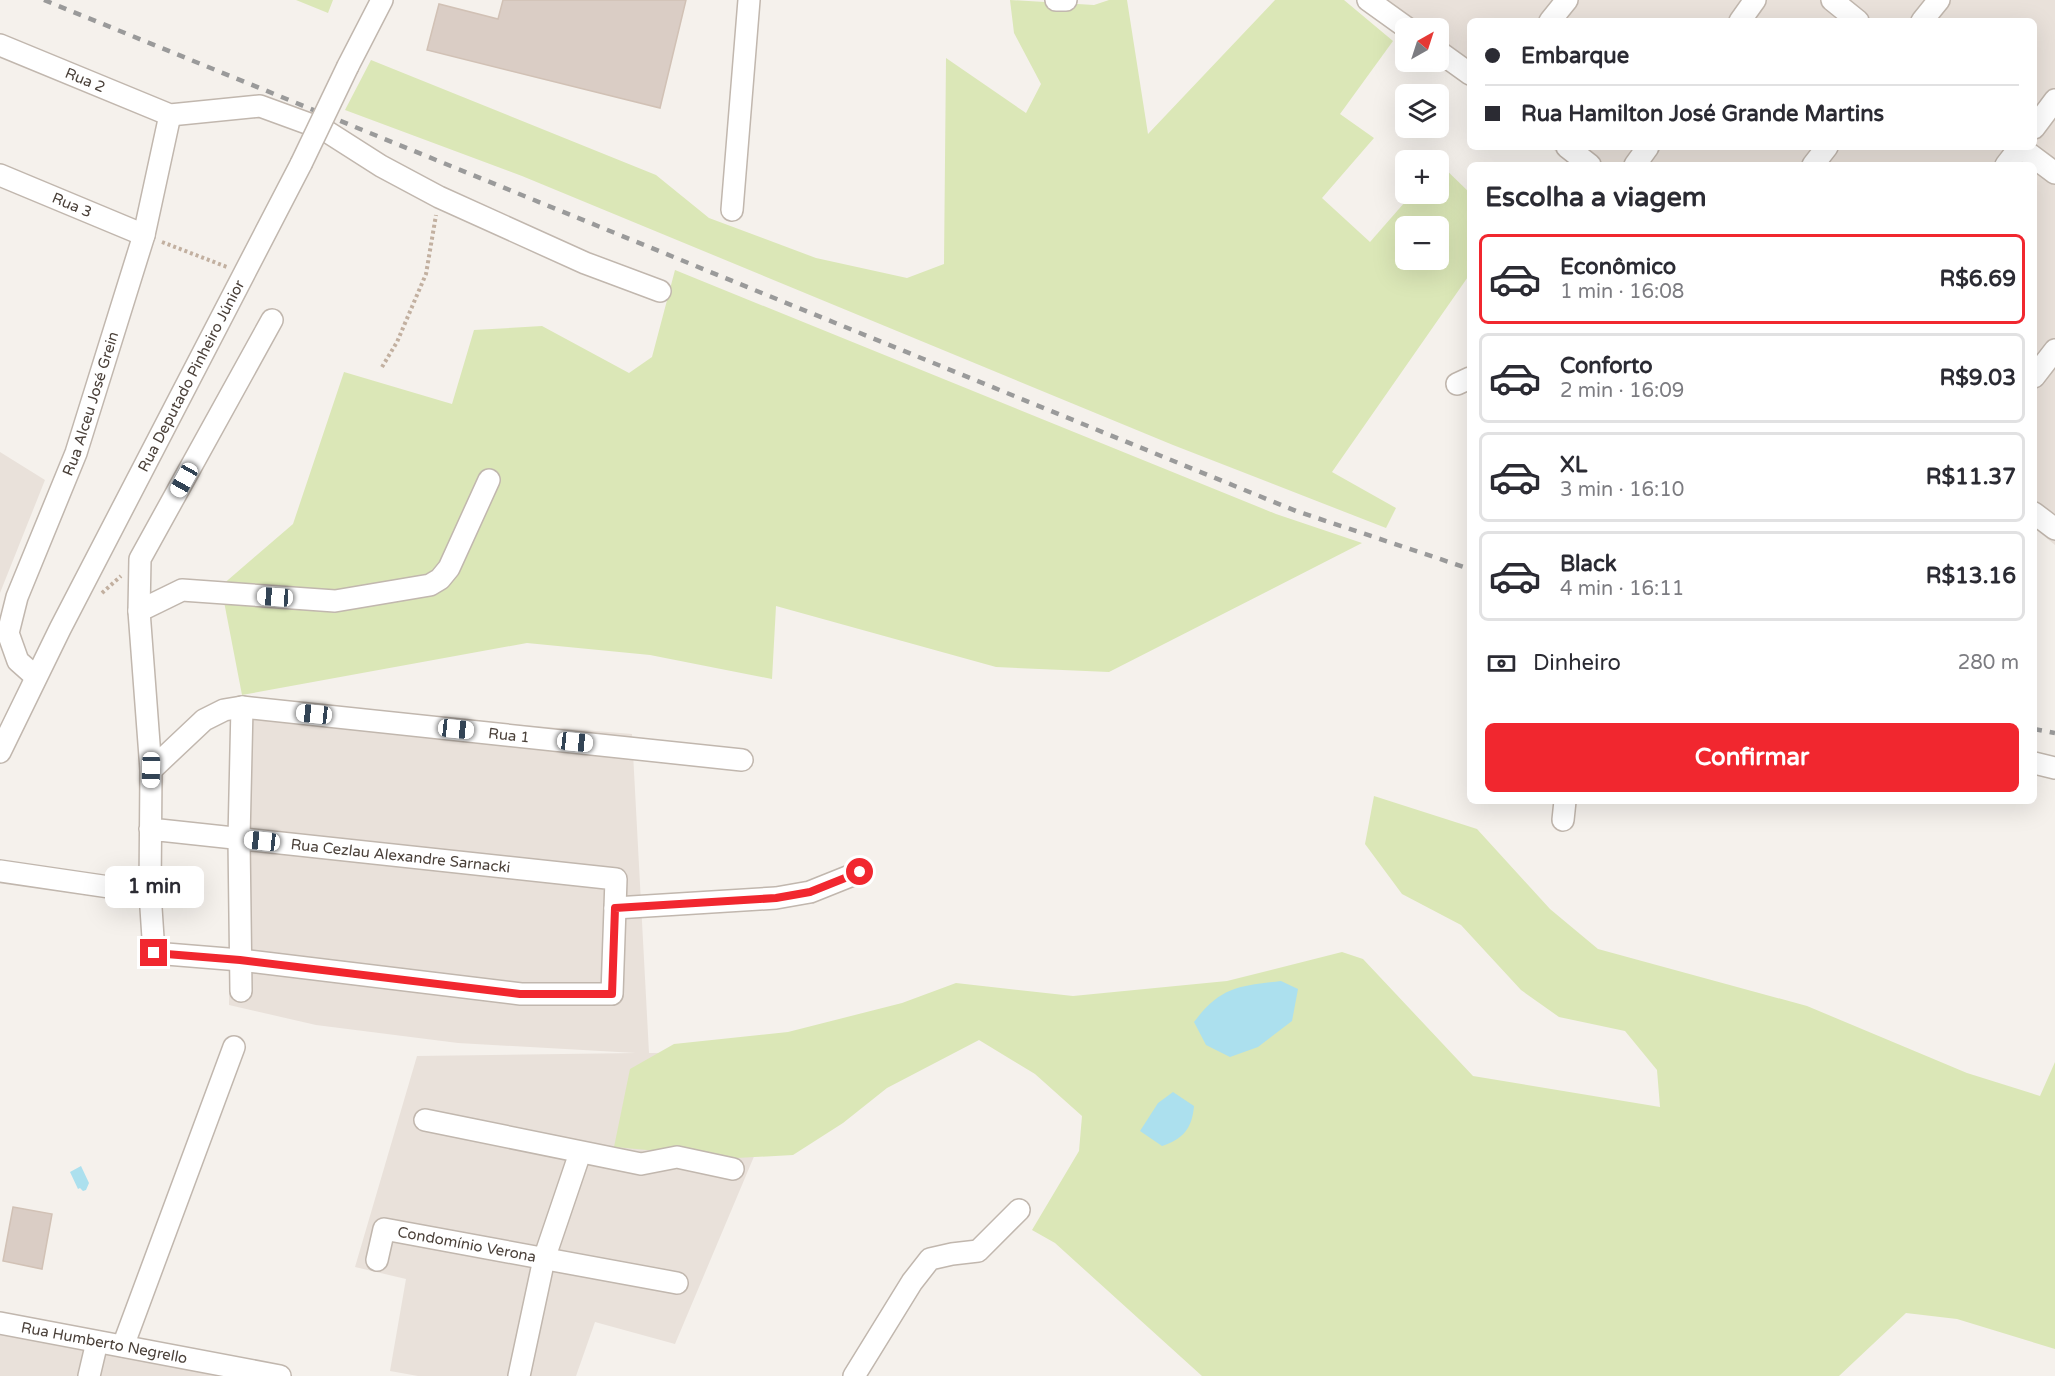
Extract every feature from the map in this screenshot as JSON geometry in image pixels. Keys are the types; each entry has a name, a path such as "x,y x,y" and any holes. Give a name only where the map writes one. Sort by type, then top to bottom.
{"street":[{"name":"Rua Deputado Pinheiro Júnior","path":"0,752 36,677 301,164 382,0"},
{"path":"732,210 749,0"},
{"path":"1056,0 1066,0"},
{"path":"1552,18 1567,0"},
{"path":"1742,18 1755,0"},
{"path":"1832,0 1854,18"},
{"path":"1924,18 1939,0"},
{"path":"1373,1 1395,18"},
{"name":"Rua 2","path":"0,45 170,115"},
{"path":"1449,59 1467,72"},
{"path":"2037,124 2055,100"},
{"path":"170,115 260,106 323,129 381,166 439,197 585,263 660,291"},
{"name":"Rua Alceu José Grein","path":"36,677 18,661 8,633 17,597 76,453 144,235 170,115"},
{"path":"1571,150 1585,162"},
{"path":"1815,162 1825,150"},
{"path":"2008,162 2018,150"},
{"path":"2024,150 2055,173"},
{"name":"Rua 3","path":"0,175 144,235"},
{"path":"272,320 140,560 139,611 151,770 150,893 154,953 240,960 520,994 612,994 615,908 776,898 810,892 860,872"},
{"path":"2037,373 2055,350"},
{"path":"139,611 182,590 335,601 430,585 440,579 448,568 489,480"},
{"path":"2037,515 2055,529"},
{"path":"151,770 204,720 224,710 242,707 239,839 241,991"},
{"name":"Rua 1","path":"242,707 742,760"},
{"path":"2037,764 2055,768"},
{"name":"Rua Cezlau Alexandre Sarnacki","path":"150,829 616,879 615,908"},
{"path":"0,871 150,893"},
{"path":"123,1346 234,1047"},
{"path":"425,1120 641,1164 677,1157 733,1169"},
{"name":"Condomínio Verona","path":"519,1376 544,1259 580,1153"},
{"path":"854,1376 912,1282 930,1259 978,1251 1019,1210"},
{"name":"Condomínio Verona","path":"377,1260 384,1229 677,1283"},
{"name":"Rua Humberto Negrello","path":"0,1323 280,1376"},
{"path":"89,1376 97,1342"}],"path":[{"path":"382,368 397,342 426,274 439,197"},
{"path":"144,235 245,274"}],"shaded area":[{"path":"1360,0 2055,0 2055,545 2037,530 2037,162 1569,162 1554,150 2037,150 2037,18 1467,18 1467,83 1449,69 1449,18 1395,18 1395,21"},
{"path":"0,452 45,480 0,593"},
{"path":"232,701 632,734 649,1053 798,1052 675,1344 595,1322 576,1376 418,1376 390,1371 406,1279 355,1267 417,1056 636,1053 458,1043 316,1025 229,1005"},
{"path":"0,1331 234,1376 0,1376"}],"green space":[{"path":"296,0 333,0 328,13"},
{"path":"1010,0 1094,5 1109,0 1127,0 1148,134 1275,0 1344,0 1393,41 1340,114 1374,138 1322,198 1370,242 1403,204 1449,204 1449,173 1467,190 1467,278 1332,472 1396,508 1386,528 1173,445 522,176 345,110 371,60 656,175 709,218 816,258 907,278 944,264 946,58 1026,113 1041,84 1014,33"},
{"path":"675,270 1276,514 1362,543 1109,672 996,667 776,606 772,679 650,655 527,643 242,695 221,586 293,524 344,372 452,404 474,330 542,326 629,373 652,357"},
{"path":"1374,796 1477,829 1550,909 1598,949 1807,1006 1967,1073 2040,1096 2055,1062 2055,1349 1957,1319 1906,1313 1839,1376 1202,1376 1055,1243 1032,1230 1079,1151 1082,1116 1035,1074 979,1040 887,1088 843,1123 793,1155 736,1158 614,1147 630,1069 674,1044 788,1032 902,1003 956,983 1073,996 1227,981 1342,952 1363,959 1473,1076 1660,1107 1657,1070 1625,1031 1559,1017 1521,990 1461,925 1402,894 1365,844"}],"water":[{"path":"1281,981 1298,989 1292,1021 1258,1047 1230,1057 1206,1045 1194,1022 1213,1001 1232,990 1254,984"},
{"path":"1173,1092 1194,1106 1193,1114 1185,1132 1176,1140 1162,1146 1140,1131 1158,1103"},
{"path":"81,1166 89,1183 83,1191 78,1189 70,1172"}],"building":[{"path":"503,0 686,0 660,108 427,50 439,4 498,19"},
{"path":"13,1207 52,1214 42,1269 3,1261"}],"railway":[{"path":"44,0 1296,511 1467,568"},
{"path":"2037,730 2055,733"}],"route":[{"path":"154,953 240,960 520,994 612,994 615,908 776,898 810,892 860,872"}]}
